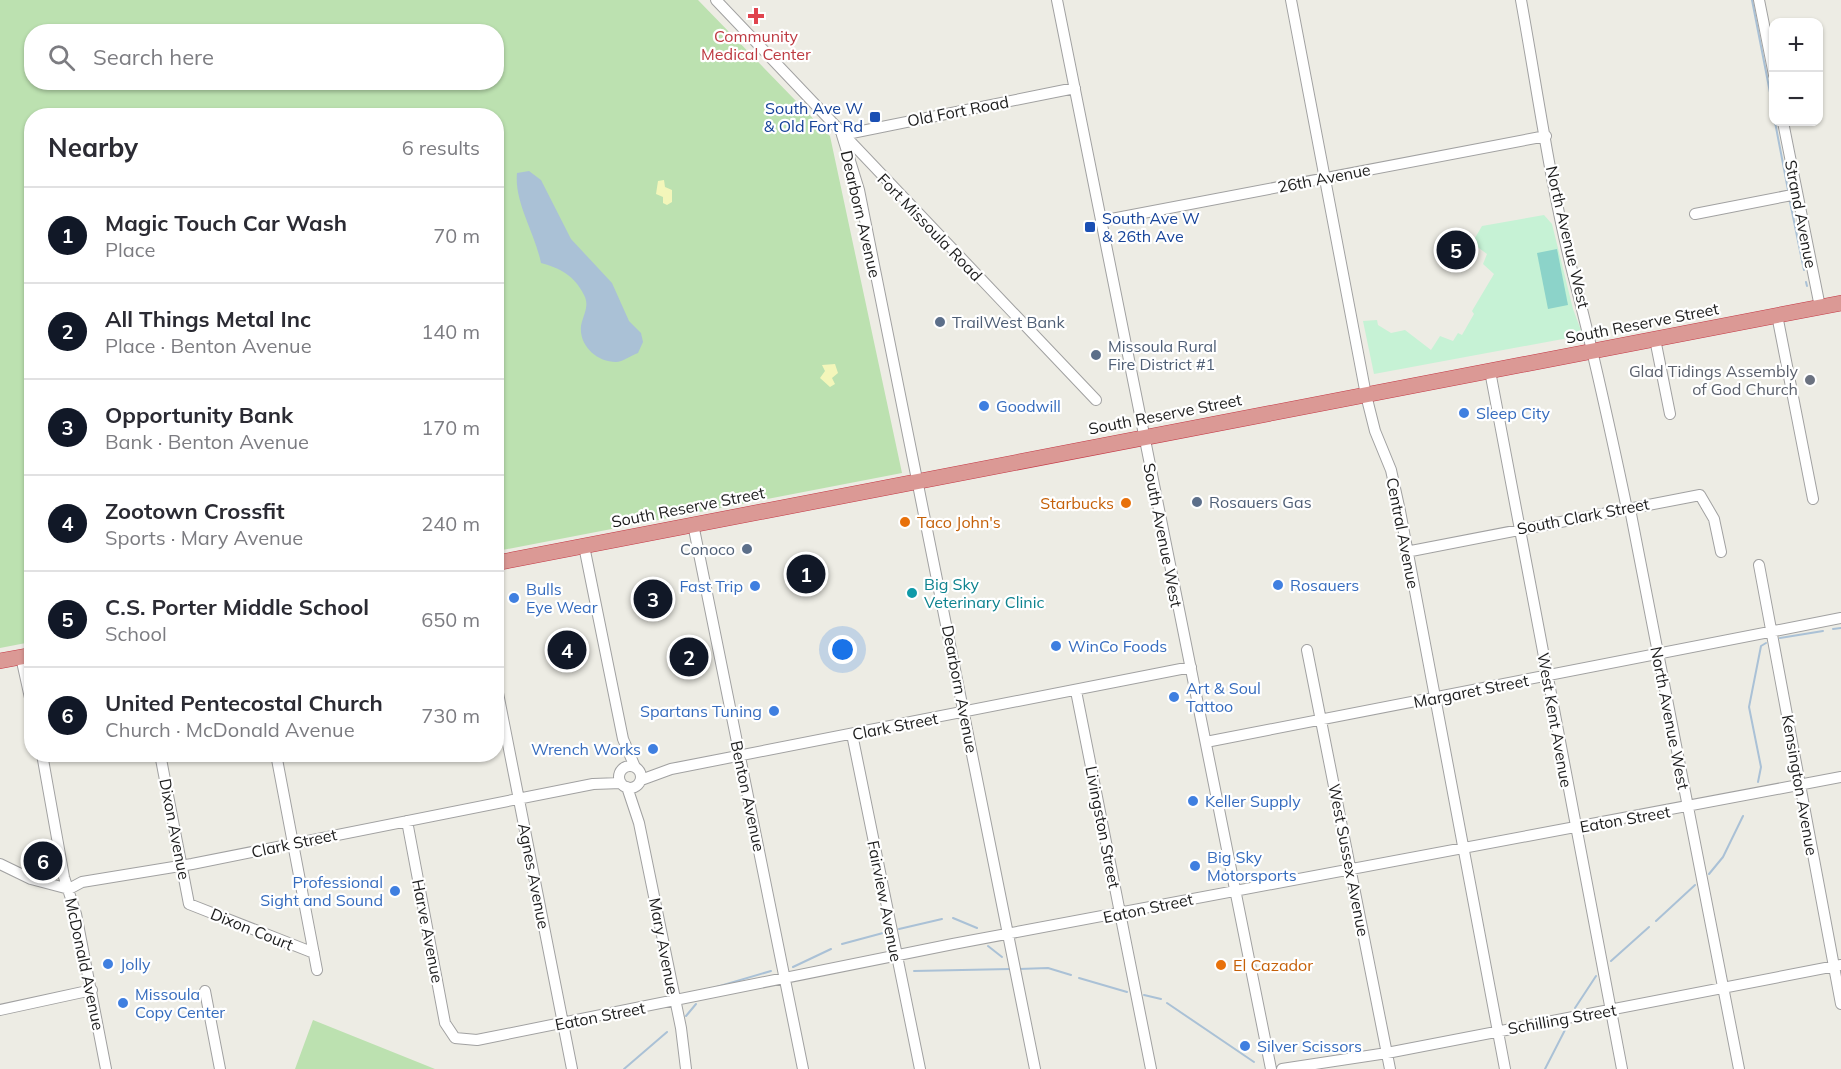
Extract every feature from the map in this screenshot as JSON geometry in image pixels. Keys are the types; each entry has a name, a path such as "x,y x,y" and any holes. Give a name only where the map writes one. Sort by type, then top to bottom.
{"highway":[{"name":"South Reserve Street","path":"504,561 1143,436 1841,303"},
{"path":"0,661 24,656"}],"street":[{"name":"Fort Missoula Road","path":"716,0 1096,400"},
{"name":"South Avenue West","path":"1057,0 1271,1069"},
{"name":"Central Avenue","path":"1291,0 1366,395 1375,431 1391,470 1465,848 1505,1069"},
{"name":"North Avenue West","path":"1521,0 1575,282 1594,351 1628,509 1739,1069"},
{"path":"1759,0 1772,72"},
{"name":"Old Fort Road","path":"842,135 1075,88"},
{"name":"Strand Avenue","path":"1784,126 1820,307"},
{"name":"Dearborn Avenue","path":"842,135 859,190 1010,933 1035,1069"},
{"name":"26th Avenue","path":"1101,221 1546,136"},
{"path":"1695,214 1797,194"},
{"path":"1777,315 1813,499"},
{"path":"1655,339 1670,414"},
{"name":"West Kent Avenue","path":"1490,371 1574,828 1622,1069"},
{"name":"South Clark Street","path":"1406,552 1700,495 1714,519 1720,552"},
{"name":"Benton Avenue","path":"693,524 802,1069"},
{"name":"Mary Avenue","path":"584,546 675,1002 686,1069"},
{"name":"Kensington Avenue","path":"1759,565 1799,784 1837,965 1841,1004"},
{"name":"Margaret Street","path":"1206,742 1658,656 1841,618"},
{"name":"West Sussex Avenue","path":"1307,650 1389,1069"},
{"name":"Clark Street","path":"69,889 82,882 181,866 1191,667"},
{"name":"Livingston Street","path":"1076,691 1151,1069"},
{"name":"Agnes Avenue","path":"504,724 572,1069"},
{"name":"Fairview Avenue","path":"852,734 920,1069"},
{"name":"McDonald Avenue","path":"43,762 64,877 69,889 92,990 106,1069"},
{"name":"Dixon Avenue","path":"162,762 189,904"},
{"path":"278,762 317,970"},
{"name":"Eaton Street","path":"455,1038 477,1040 562,1024 1010,933 1120,914 1236,890 1351,871 1841,777"},
{"name":"Harve Avenue","path":"407,821 445,1023 455,1038"},
{"path":"0,864 31,879 69,889"},
{"name":"Dixon Court","path":"189,904 314,953"},
{"name":"Schilling Street","path":"1282,1069 1387,1053 1837,965"},
{"path":"0,1010 92,990"},
{"path":"205,991 220,1069"}],"shaded area":[{"path":"0,0 698,0 830,136 902,473 504,550 504,108 24,108 24,643 0,648"},
{"path":"529,171 541,180 571,239 612,283 629,321 641,333 643,342 638,353 618,362 609,361 596,356 586,346 581,326 586,299 576,283 566,274 541,263 522,206 517,173"},
{"path":"1544,215 1552,224 1573,309 1582,333 1579,336 1374,374 1363,321 1377,320 1378,325 1391,333 1405,330 1431,350 1440,336 1453,341 1458,333 1462,335 1474,314 1472,311 1494,274 1483,264 1487,254 1472,243 1482,226"},
{"path":"1557,249 1568,305 1548,309 1537,253"},
{"path":"313,1020 435,1069 295,1069"}],"sand":[{"path":"664,180 665,187 672,190 672,202 667,205 663,203 663,197 656,194 658,181"},
{"path":"835,364 838,373 832,378 835,384 830,387 820,378 825,371 822,365"}],"waterway":[{"path":"1752,0 1769,87"},
{"path":"1776,126 1788,190"},
{"path":"1790,202 1804,270"},
{"path":"1806,282 1807,286"},
{"path":"1833,629 1841,628"},
{"path":"1780,638 1823,631"},
{"path":"1758,782 1761,767 1749,707 1761,646 1766,643"},
{"path":"1709,874 1723,857 1743,816"},
{"path":"1656,921 1695,885"},
{"path":"953,918 977,928"},
{"path":"899,929 942,919"},
{"path":"1611,961 1649,927"},
{"path":"842,944 883,933"},
{"path":"988,946 1002,957"},
{"path":"793,967 831,949"},
{"path":"1019,969 1048,968 1071,975"},
{"path":"914,971 1010,969"},
{"path":"703,991 771,971"},
{"path":"1575,1008 1596,976"},
{"path":"1079,978 1127,992"},
{"path":"1144,995 1161,999"},
{"path":"1167,1003 1254,1062"},
{"path":"686,1016 696,1004"},
{"path":"1545,1069 1567,1026"},
{"path":"624,1069 667,1032"}],"place":[{"name":"Community Medical Center","path":"756,16"},
{"name":"South Ave W & Old Fort Rd","path":"875,117"},
{"name":"South Ave W & 26th Ave","path":"1090,227"},
{"name":"C.S. Porter Middle School","path":"1456,250"},
{"name":"TrailWest Bank","path":"940,322"},
{"name":"Missoula Rural Fire District #1","path":"1096,355"},
{"name":"Glad Tidings Assembly of God Church","path":"1810,380"},
{"name":"Goodwill","path":"984,406"},
{"name":"Sleep City","path":"1464,413"},
{"name":"Rosauers Gas","path":"1197,502"},
{"name":"Starbucks","path":"1126,503"},
{"name":"Taco John's","path":"905,522"},
{"name":"Conoco","path":"747,549"},
{"name":"Magic Touch Car Wash","path":"806,574"},
{"name":"Rosauers","path":"1278,585"},
{"name":"Fast Trip","path":"755,586"},
{"name":"Big Sky Veterinary Clinic","path":"912,593"},
{"name":"Bulls Eye Wear","path":"514,598"},
{"name":"Opportunity Bank","path":"653,599"},
{"name":"WinCo Foods","path":"1056,646"},
{"name":"Zootown Crossfit","path":"567,650"},
{"name":"All Things Metal Inc","path":"689,657"},
{"name":"Art & Soul Tattoo","path":"1174,697"},
{"name":"Spartans Tuning","path":"774,711"},
{"name":"Wrench Works","path":"653,749"},
{"name":"Keller Supply","path":"1193,801"},
{"name":"United Pentecostal Church","path":"43,861"},
{"name":"Big Sky Motorsports","path":"1195,866"},
{"name":"Professional Sight and Sound","path":"395,891"},
{"name":"Jolly","path":"108,964"},
{"name":"El Cazador","path":"1221,965"},
{"name":"Missoula Copy Center","path":"123,1003"},
{"name":"Silver Scissors","path":"1245,1046"}]}
